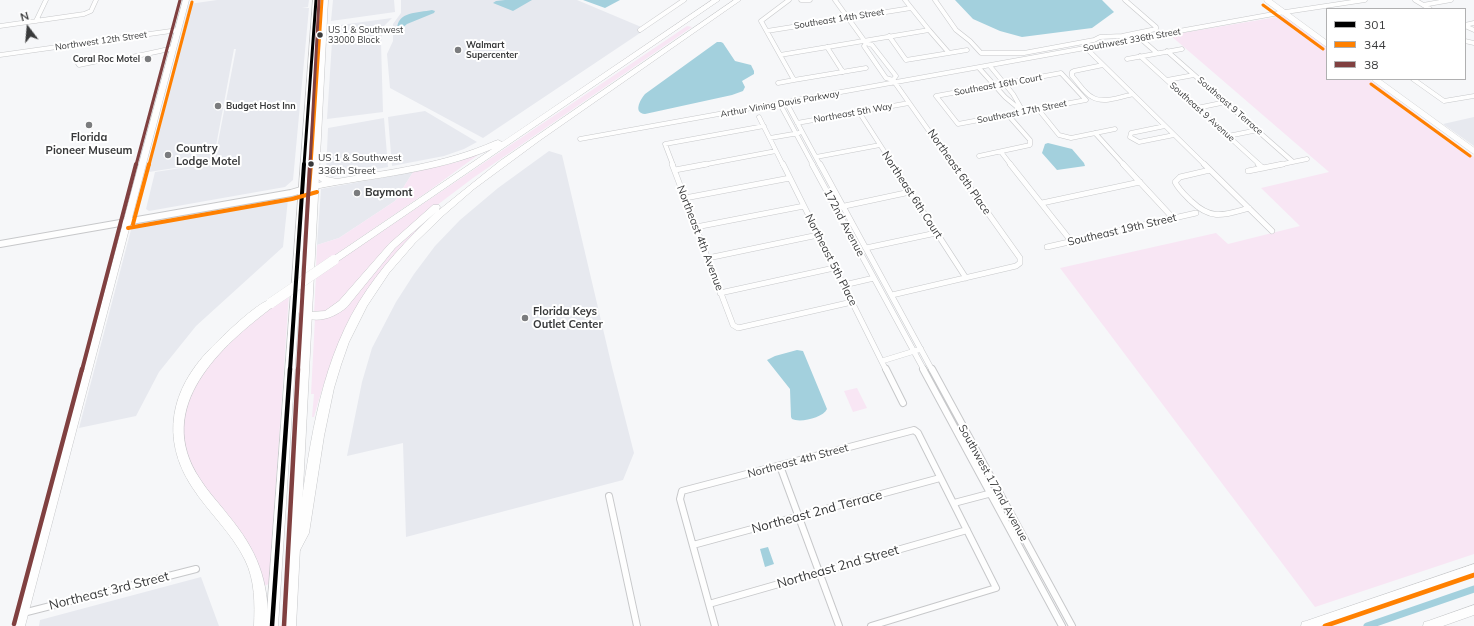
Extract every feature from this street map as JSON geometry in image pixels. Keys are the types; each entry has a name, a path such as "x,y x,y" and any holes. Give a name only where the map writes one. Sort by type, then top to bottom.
{"highway":[{"path":"272,626 316,0"},
{"path":"290,626 325,0"},
{"path":"261,626 261,593 252,562 240,541 190,474 180,450 178,430 179,415 189,384 200,366 234,331 271,303 717,0"},
{"path":"294,550 303,533 318,437 328,388 341,350 358,314 382,275 415,236 456,199 498,167 738,0"},
{"path":"315,186 452,161 487,148 526,130"},
{"path":"296,294 300,308 308,314 324,315 340,307 382,257 419,221 483,174 498,167"},
{"path":"316,174 329,181 346,180"}],"main road":[{"path":"20,626 186,0"},
{"path":"1306,626 1474,569"},
{"path":"1428,626 1474,610"}],"street":[{"path":"36,21 46,0"},
{"path":"0,26 89,13 96,0"},
{"path":"640,30 684,0"},
{"path":"789,0 761,21 794,80"},
{"path":"801,0 810,0"},
{"path":"835,0 865,41 872,45 896,76 894,82 886,78 869,54 864,46 865,41"},
{"path":"904,0 949,53"},
{"path":"935,0 956,30 982,53 1024,53 1094,40 1107,36 1122,36 1156,28 1124,0"},
{"path":"1267,0 1326,43"},
{"path":"1284,12 1286,10 1344,0"},
{"path":"1284,12 1290,13 1365,0"},
{"path":"1415,0 1428,8"},
{"path":"1423,5 1451,0"},
{"name":"Southeast 14th Street","path":"766,31 911,8"},
{"name":"Southwest 336th Street","path":"979,68 1284,12"},
{"name":"Northwest 12th Street","path":"0,55 178,30"},
{"path":"780,55 929,30"},
{"path":"888,36 906,60 967,50"},
{"path":"1107,36 1114,43"},
{"path":"1139,39 1155,54"},
{"path":"827,47 843,72"},
{"path":"1086,48 1272,231"},
{"path":"1127,58 1182,48"},
{"path":"98,61 172,51"},
{"name":"Southeast 9 Terrace","path":"1168,51 1292,161"},
{"path":"869,54 878,52"},
{"name":"Southeast 9 Avenue","path":"1140,56 1263,168"},
{"path":"1103,65 1074,71 1072,72 1072,76 1091,97 1095,99 1106,100 1133,94"},
{"path":"990,66 1016,98 1020,108 1027,111"},
{"path":"778,83 866,68"},
{"path":"979,68 1017,107 1018,112"},
{"name":"Arthur Vining Davis Parkway","path":"580,139 979,68"},
{"name":"Southeast 16th Court","path":"958,124 936,96 1061,74 1086,100"},
{"path":"1167,80 1194,75"},
{"path":"1376,80 1474,151"},
{"path":"1414,80 1444,101 1474,96"},
{"name":"Northeast 6th Place","path":"894,82 1020,258 1020,263 1016,266 966,278"},
{"path":"1008,99 1012,100 1016,98"},
{"name":"Southeast 17th Street","path":"958,124 1086,100"},
{"name":"172nd Avenue","path":"786,102 916,339"},
{"name":"Northeast 5th Way","path":"797,123 909,102"},
{"path":"1197,108 1226,102"},
{"name":"172nd Avenue","path":"780,104 908,341"},
{"path":"1038,109 1059,135 1064,137 1071,138 1115,129"},
{"name":"Northeast 6th Court","path":"859,112 966,278"},
{"path":"979,156 1030,145 1030,140 1008,115"},
{"name":"Northeast 5th Place","path":"759,117 903,403"},
{"name":"Northeast 4th Avenue","path":"764,126 665,144 733,325 738,328 852,302"},
{"path":"1165,126 1131,133 1130,136 1139,142 1174,135"},
{"path":"1228,136 1258,130"},
{"path":"770,138 803,133"},
{"path":"1095,133 1173,218"},
{"path":"816,157 880,145"},
{"path":"675,170 776,151"},
{"path":"1001,152 1071,241"},
{"path":"1248,171 1307,159"},
{"path":"1210,170 1180,177 1175,182 1199,209 1207,214 1218,216 1249,208"},
{"path":"685,198 790,178"},
{"path":"1042,204 1140,182"},
{"path":"0,244 127,222 315,186"},
{"path":"835,208 910,192"},
{"path":"696,227 804,206"},
{"name":"Southeast 19th Street","path":"1047,247 1196,213"},
{"path":"866,248 936,233"},
{"path":"708,258 818,235"},
{"path":"720,293 834,268"},
{"path":"844,285 874,278"},
{"path":"892,295 966,278"},
{"name":"Southwest 172nd Avenue","path":"916,339 1072,626"},
{"name":"Southwest 172nd Avenue","path":"908,341 1062,626"},
{"path":"882,361 921,349"},
{"name":"Northeast 4th Street","path":"693,545 680,499 682,491 914,430 918,433 940,478"},
{"path":"780,466 839,626"},
{"path":"871,626 996,588 940,478"},
{"name":"Northeast 2nd Terrace","path":"693,545 940,478"},
{"path":"954,504 998,492"},
{"path":"609,496 637,626"},
{"name":"Northeast 2nd Street","path":"709,604 967,530"},
{"path":"693,545 715,626"},
{"name":"Northeast 3rd Street","path":"23,613 196,569"}],"shaded area":[{"path":"217,0 309,0 308,7 302,8 309,8 293,180 285,187 149,211 146,209 155,172 214,163 236,49 234,49 213,162 149,172 148,167 189,4"},
{"path":"333,0 394,0 395,12 331,21"},
{"path":"401,0 577,0 646,29 483,138 390,88 387,54 393,41 393,24 401,13"},
{"path":"1283,16 1326,47 1326,80 1370,80 1474,157 1474,554 1315,607 1060,268 1216,233 1228,244 1300,226 1261,188 1329,172 1170,35"},
{"path":"392,18 383,27 381,43 383,112 327,119 333,26"},
{"path":"687,26 692,27 473,178 420,218 334,309 314,314 316,276"},
{"path":"425,111 477,142 464,149 444,156 392,166 388,117"},
{"path":"1474,117 1474,146 1443,124"},
{"path":"384,118 388,167 332,177 326,173 328,128"},
{"path":"549,151 562,155 634,453 623,480 406,537 403,443 347,456 362,382 372,348 396,302 414,274 435,246 460,220 498,188"},
{"path":"482,152 430,190 316,268 317,245 339,238 395,201 413,172 458,162"},
{"path":"413,172 395,201 339,238 317,245 321,189"},
{"path":"288,199 283,247 196,326 159,372 136,416 79,428 132,226"},
{"path":"430,217 388,262 357,308 344,332 333,358 314,417 312,417 314,394 311,394 315,318 323,318 404,239"},
{"path":"289,294 269,584 264,586 219,508 191,467 181,434 188,395 221,347"},
{"path":"857,388 867,408 853,412 844,391"},
{"path":"201,577 219,626 39,626 40,620"}],"water":[{"path":"532,0 513,11 493,3 496,1"},
{"path":"583,0 620,0 605,8"},
{"path":"955,0 1102,0 1114,12 1092,28 1022,37 1000,31 973,19"},
{"path":"432,10 435,11 434,13 407,24 400,30 397,30 400,19 404,16"},
{"path":"717,42 723,43 735,61 751,65 754,74 742,81 745,87 743,91 732,95 645,114 639,111 638,109 641,100 645,94"},
{"path":"1048,143 1072,149 1085,166 1057,170 1042,153 1045,144"},
{"path":"797,350 803,351 827,409 821,415 806,420 792,419 790,389 767,360 775,356"},
{"path":"768,547 774,564 765,567 760,549"}],"waterway":[{"path":"1367,626 1474,589"}],"transit line":[{"name":"38","path":"14,624 180,0"},
{"name":"301","path":"272,626 316,0"},
{"name":"38","path":"284,626 319,0"},
{"name":"344","path":"309,189 322,0"},
{"name":"344","path":"133,224 192,2"},
{"name":"344","path":"1263,5 1323,49"},
{"name":"344","path":"1371,84 1470,156"},
{"name":"344","path":"128,228 292,199 317,192"},
{"name":"344","path":"1325,626 1474,575"}],"place":[{"name":"US 1 & Southwest 33000 Block","path":"320,35"},
{"name":"Walmart Supercenter","path":"458,50"},
{"name":"Coral Roc Motel","path":"148,59"},
{"name":"Budget Host Inn","path":"218,106"},
{"name":"Florida Pioneer Museum","path":"89,125"},
{"name":"Country Lodge Motel","path":"168,155"},
{"name":"US 1 & Southwest 336th Street","path":"311,164"},
{"name":"Baymont","path":"357,193"},
{"name":"Florida Keys Outlet Center","path":"525,318"}]}
